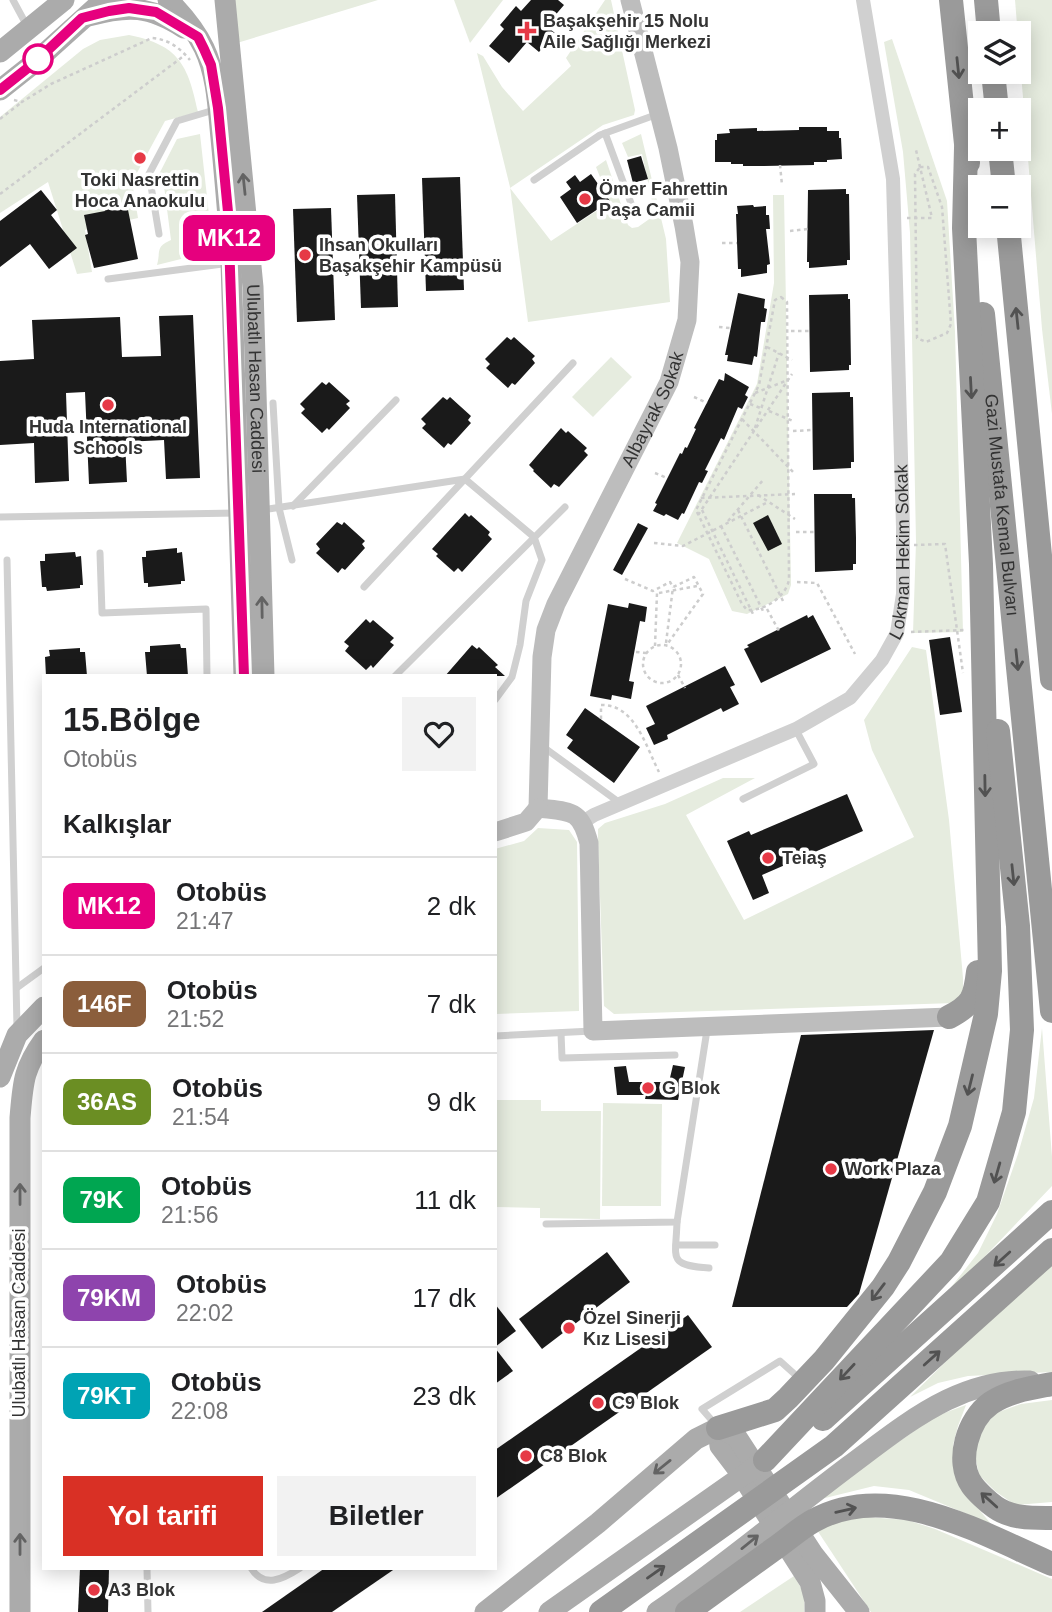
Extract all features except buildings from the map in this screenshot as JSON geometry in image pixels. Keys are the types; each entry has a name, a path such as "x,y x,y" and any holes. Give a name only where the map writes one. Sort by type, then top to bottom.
{"highway":[{"name":"Gazi Mustafa Kemal Bulvarı","path":"951,0 1052,1011"},
{"path":"986,0 988,21"},
{"path":"719,1428 775,1409 824,1360 899,1262 935,1192 960,1126 979,1052 990,971 981,564 964,228 966,148"},
{"name":"Gazi Mustafa Kemal Bulvarı","path":"1009,238 1052,679"},
{"path":"1024,386 1052,516"},
{"path":"753,1464 951,1262 988,1202 1014,1112 1022,1030 1018,926 981,564"},
{"path":"949,1017 971,1002 975,991 980,941 981,869 986,846"},
{"path":"949,1017 961,1023 969,1032 979,1052"},
{"path":"753,1464 817,1425 1052,1212"},
{"path":"601,1612 834,1446 1052,1250"},
{"path":"1052,1383 1008,1394 988,1405 973,1423 965,1455 966,1471 972,1485 995,1507 1017,1517 1052,1518"},
{"path":"687,1612 814,1521 842,1510 873,1505 916,1509 947,1519 1052,1564"}],"main road":[{"path":"0,52 64,0"},
{"path":"4,94 104,0"},
{"path":"219,0 227,22"},
{"name":"Ulubatlı Hasan Caddesi","path":"225,0 250,248 264,674"},
{"name":"Ulubatlı Hasan Caddesi","path":"178,5 198,37 211,65 218,108 231,262 258,511 244,674"},
{"path":"82,18 129,8 143,9 167,17 198,37"},
{"path":"0,1077 17,1035 42,1009"},
{"name":"Ulubatlı Hasan Caddesi","path":"20,1612 20,1118 23,1086 30,1060 42,1043"},
{"path":"657,1612 698,1584 879,1443 946,1401 979,1388 1022,1381 1052,1383"},
{"path":"485,1612 598,1523 696,1439 719,1428 736,1436 805,1558 859,1612"},
{"path":"549,1612 753,1464"},
{"path":"805,1558 815,1612"}],"street":[{"name":"Albayrak Sokak","path":"538,808 546,630 556,604 669,382 687,320 690,262 668,148 629,0"},
{"name":"Lokman Hekim Sokak","path":"583,822 796,729 850,698 883,660 897,633 903,594 903,546 893,179 863,0"},
{"path":"497,831 526,822 538,808 575,815 583,822 589,843 593,1031 949,1017"}],"lane":[{"path":"14,1 29,30"},
{"path":"159,234 149,174 177,121 218,108"},
{"path":"534,180 605,133 659,114"},
{"path":"605,133 635,214"},
{"path":"108,279 231,262"},
{"path":"364,587 573,363"},
{"path":"292,506 396,400"},
{"path":"274,403 258,511 292,560"},
{"path":"0,517 258,511 465,479 534,537 542,560 526,601 512,677 497,697"},
{"path":"397,674 565,507"},
{"path":"100,553 102,613 206,608 207,674"},
{"path":"7,560 17,1035"},
{"path":"520,645 544,648"},
{"path":"743,799 814,764 796,729"},
{"path":"540,744 620,804"},
{"path":"18,988 42,970"},
{"path":"708,1025 677,1222 676,1258 680,1264 709,1268"},
{"path":"497,1036 593,1031"},
{"path":"561,1034 562,1058 675,1055"},
{"path":"546,1224 677,1222"},
{"path":"676,1245 715,1245"},
{"path":"719,1428 702,1409 780,1361 804,1382"},
{"path":"147,1570 148,1612"},
{"path":"252,1570 254,1574 268,1581 284,1578 297,1570"}],"path":[{"path":"0,119 51,84 152,38 162,38 172,43 191,63"},
{"path":"0,194 185,55"},
{"path":"4,94 22,102"},
{"path":"894,218 932,218 916,150"},
{"path":"780,165 782,185"},
{"path":"920,167 928,167 942,207 951,324 947,333 926,342 918,338 915,174 920,167"},
{"path":"790,231 808,229"},
{"path":"722,243 737,243"},
{"path":"781,297 787,302 790,359 789,579 788,589 782,599 751,610 742,604 696,510 759,385 775,300 781,297"},
{"path":"719,327 730,328"},
{"path":"791,331 810,331"},
{"path":"766,347 790,359"},
{"path":"754,431 779,353"},
{"path":"698,515 792,374"},
{"path":"755,393 788,380"},
{"path":"694,397 707,403"},
{"path":"750,404 793,421"},
{"path":"742,419 794,473"},
{"path":"793,430 812,430"},
{"path":"716,469 722,479"},
{"path":"655,473 667,478"},
{"path":"726,523 764,479"},
{"path":"701,498 795,494"},
{"path":"758,495 795,519"},
{"path":"654,543 682,546 768,502"},
{"path":"702,510 754,616"},
{"path":"738,510 782,599"},
{"path":"721,526 763,611"},
{"path":"796,531 814,532"},
{"path":"903,546 944,544 964,679"},
{"path":"666,646 703,594 694,577 673,589"},
{"path":"625,579 657,593 698,586"},
{"path":"653,591 670,582 673,589 666,646"},
{"path":"797,582 817,583 855,654"},
{"path":"655,646 657,593"},
{"path":"768,609 779,631"},
{"path":"897,633 967,630"},
{"path":"678,675 666,683 648,678 643,667 647,653 655,646 674,649 681,660 678,675 685,688"},
{"path":"636,652 647,653"},
{"path":"600,719 601,705 614,705 631,718 666,784"}],"shaded area":[{"path":"231,0 378,0 237,43"},
{"path":"454,0 503,0 470,43"},
{"path":"605,0 611,0 634,115 603,125 510,188 477,53 483,56 502,87 523,111 571,66 566,58"},
{"path":"1015,0 1052,0 1052,414 1028,161 1031,161 1031,98 1023,98 1022,84 1031,84 1031,21 1017,21"},
{"path":"129,35 146,39 170,51 185,70 198,112 165,121 132,182 138,218 85,230 92,272 77,274 48,182 0,213 0,117 83,49 100,40"},
{"path":"892,39 947,201 955,332 963,632 913,633 916,542 910,233 903,152 884,42"},
{"path":"200,134 213,251 157,265 161,247 171,240 164,186 154,184 177,139"},
{"path":"641,134 666,239 670,302 528,322 510,188 551,241 610,202 596,167 606,160 628,225 632,228 638,227 655,215 642,154 628,157 622,143"},
{"path":"773,195 784,195 791,585 788,594 747,614 732,611 709,559 677,543 757,384 774,283"},
{"path":"611,357 632,377 593,417 572,397"},
{"path":"912,647 926,650 949,820 963,997 955,1003 614,1014 604,1006 598,829 605,823 665,804 723,778 755,778 686,815 744,920 914,837 872,750 864,720"},
{"path":"538,828 569,830 577,842 579,1011 497,1014 497,848 524,841"},
{"path":"1042,1028 1052,1186 930,1314 978,1253 997,1214 1034,1098"},
{"path":"497,1100 541,1100 541,1111 601,1111 600,1219 540,1218 540,1208 497,1207"},
{"path":"603,1103 662,1104 661,1206 602,1206"},
{"path":"1052,1257 1052,1372 968,1376 938,1383 910,1397"},
{"path":"1052,1400 1052,1502 1015,1505 979,1475 974,1450 981,1430 996,1413 1021,1404"},
{"path":"966,1405 953,1445 977,1507 991,1524 909,1490 874,1486 821,1499 839,1483 936,1416"},
{"path":"853,1516 907,1520 935,1529 1052,1579 1052,1612 871,1612 817,1530"},
{"path":"794,1576 805,1595 804,1612 740,1612"}],"bus line":[{"name":"MK12","path":"0,90 34,63 82,18 129,8 156,12 198,37 211,65 218,108 231,262 244,674"}],"place":[{"name":"Başakşehir 15 Nolu Aile Sağlığı Merkezi","path":"527,31"},
{"name":"Toki Nasrettin Hoca Anaokulu","path":"140,158"},
{"name":"Ömer Fahrettin Paşa Camii","path":"585,199"},
{"name":"Ihsan Okulları Başakşehir Kampüsü","path":"305,255"},
{"name":"Huda International Schools","path":"108,405"},
{"name":"Teiaş","path":"768,858"},
{"name":"G Blok","path":"648,1088"},
{"name":"Work Plaza","path":"831,1169"},
{"name":"Özel Sinerji Kız Lisesi","path":"569,1328"},
{"name":"C9 Blok","path":"598,1403"},
{"name":"C8 Blok","path":"526,1456"},
{"name":"A3 Blok","path":"94,1590"}]}
